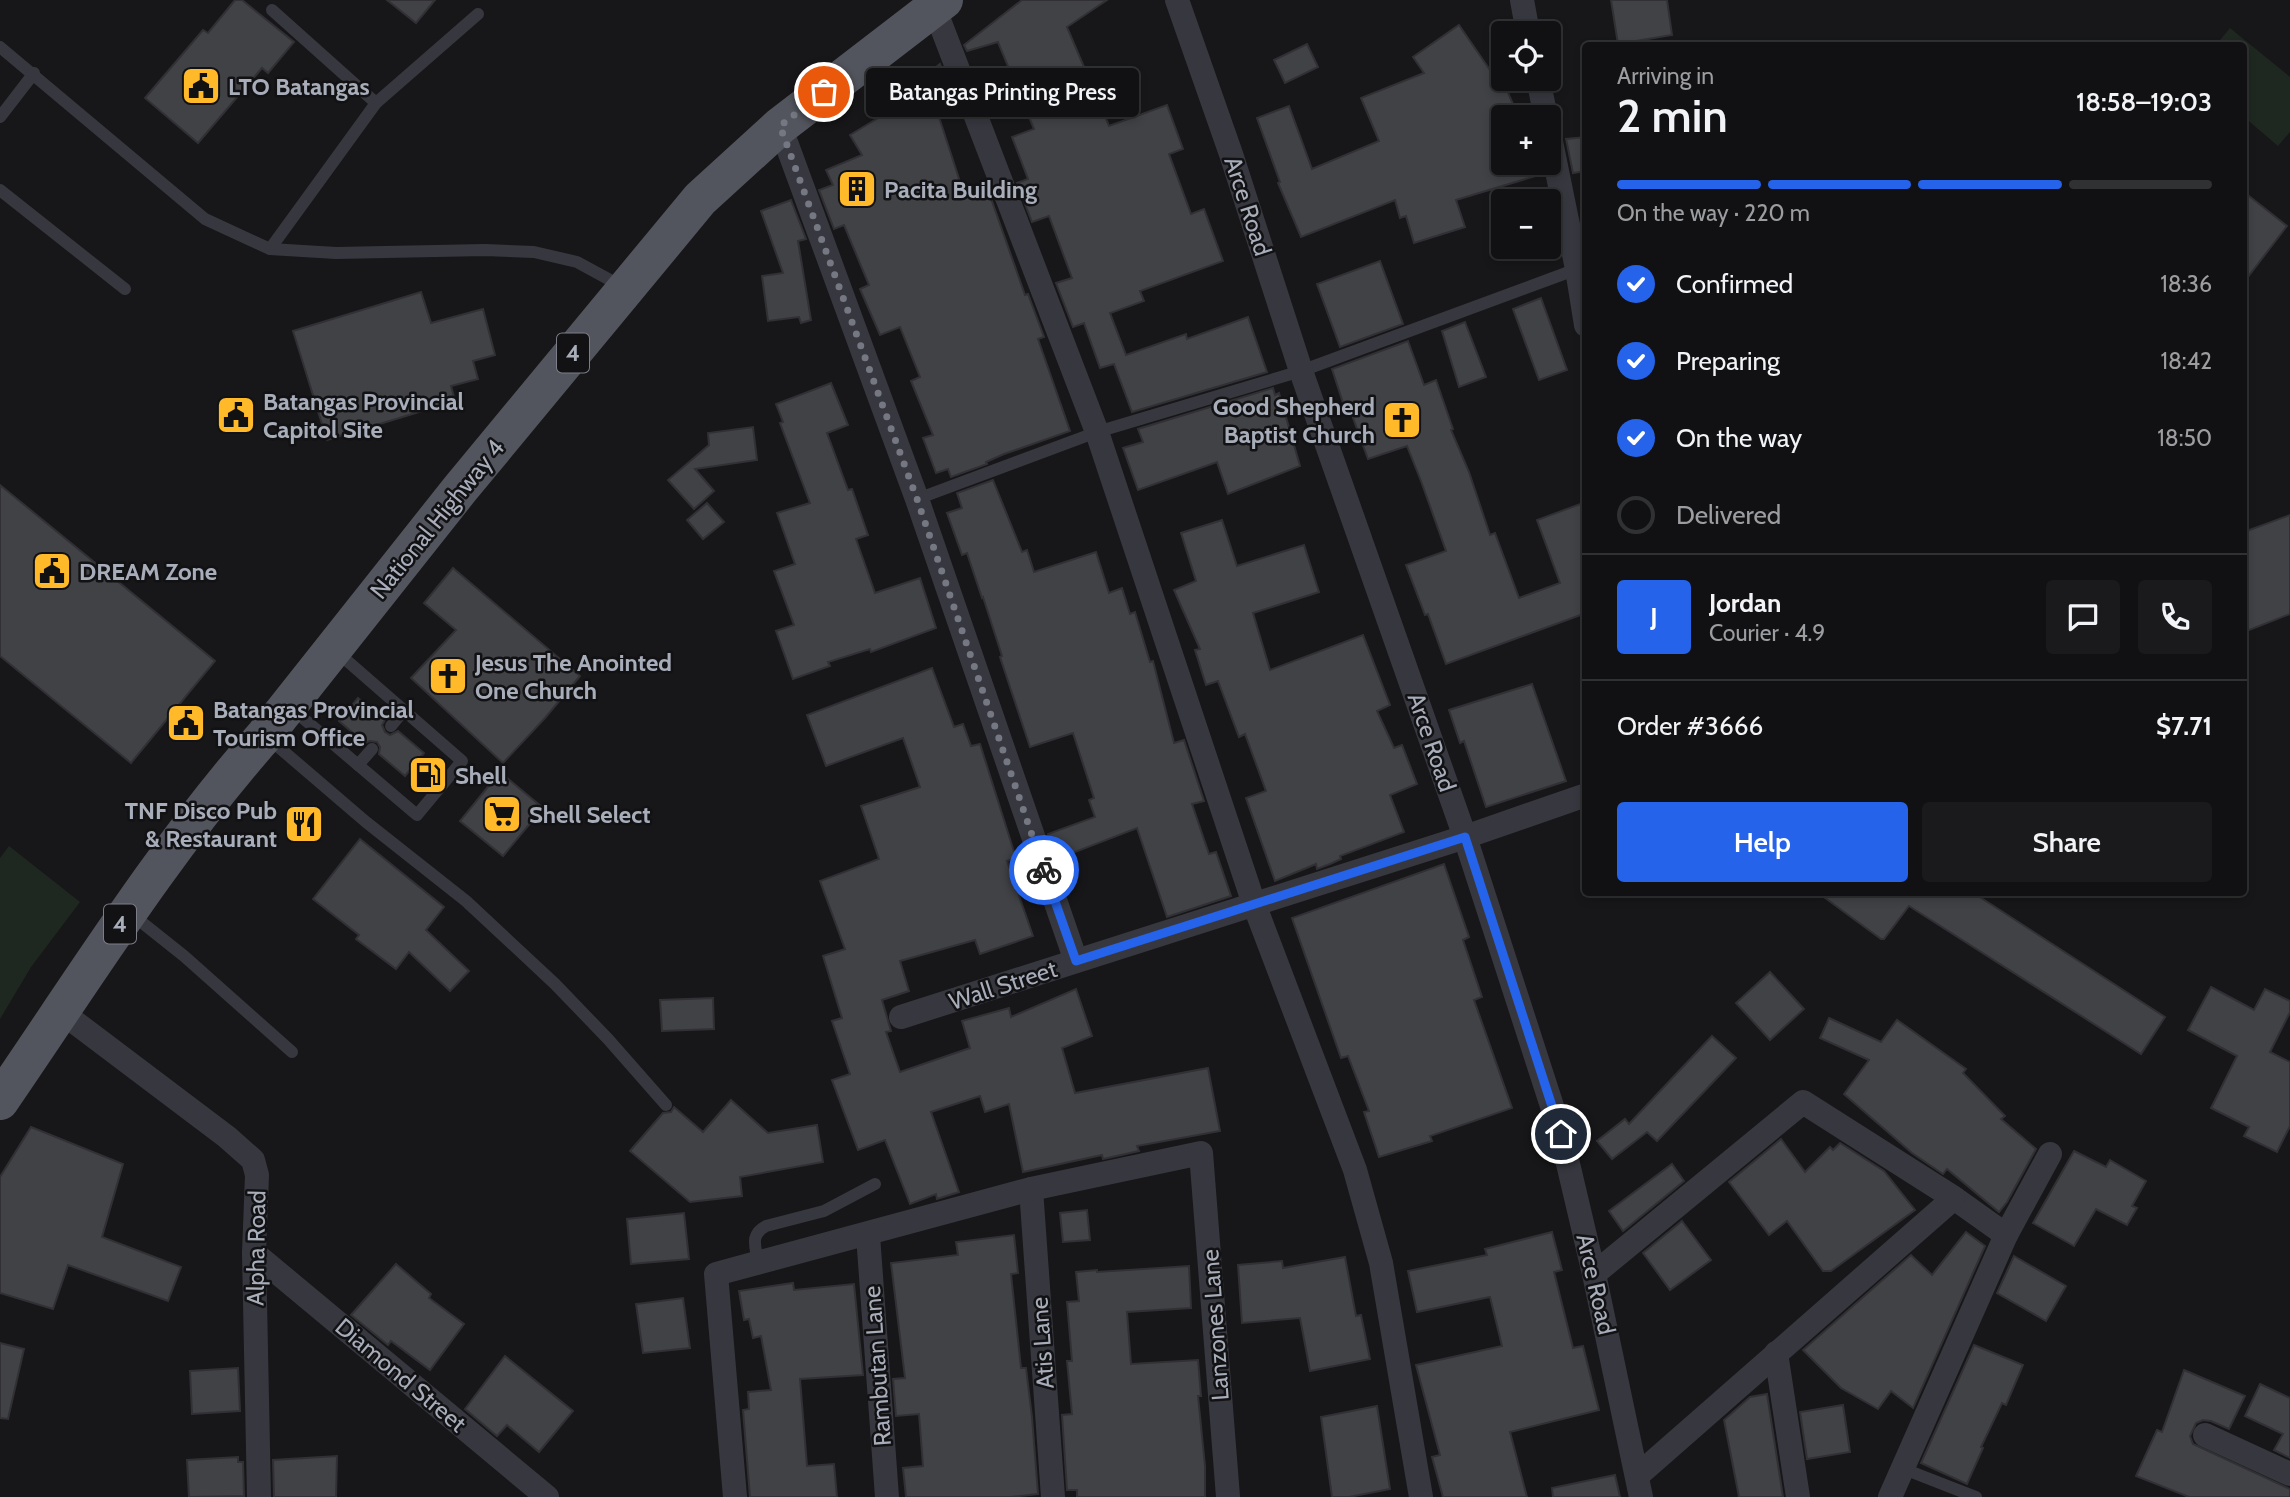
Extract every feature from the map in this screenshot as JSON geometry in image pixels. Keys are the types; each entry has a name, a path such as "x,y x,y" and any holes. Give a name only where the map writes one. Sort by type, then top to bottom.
{"main road":[{"name":"National Highway 4","path":"0,1101 128,912 230,776 460,489 700,199 780,126 939,4"}],"street":[{"name":"Arce Road","path":"1177,0 1301,371 1465,837 1561,1134 1639,1487"},
{"path":"1522,0 1526,21"},
{"path":"939,4 1097,432 1254,904 1355,1170 1381,1264 1421,1497"},
{"path":"780,126 917,499 1076,961"},
{"path":"1558,175 1582,300"},
{"name":"Wall Street","path":"901,1017 1465,837 1582,796"},
{"name":"Alpha Road","path":"60,1011 228,1137 253,1160 257,1175 254,1253 259,1497"},
{"path":"1594,1274 1803,1102 1954,1198 2006,1235"},
{"name":"Lanzones Lane","path":"1031,1189 1201,1153 1228,1497"},
{"path":"1890,1497 2006,1235 2050,1154"},
{"path":"735,1497 716,1274 1031,1189"},
{"name":"Atis Lane","path":"1031,1189 1053,1497"},
{"path":"1639,1487 1776,1353 1954,1198"},
{"name":"Rambutan Lane","path":"868,1235 887,1497"},
{"name":"Diamond Street","path":"254,1253 547,1497"},
{"path":"1776,1353 1798,1497"},
{"path":"2205,1435 2290,1474"}],"lane":[{"path":"272,10 376,103"},
{"path":"270,249 376,103 478,14"},
{"path":"0,47 205,219 270,249 336,253 485,250 534,252 577,262 626,288"},
{"path":"0,117 33,73"},
{"path":"0,190 125,289"},
{"path":"917,499 1097,432 1301,371 1577,268"},
{"path":"288,706 416,815 463,761 334,649"},
{"path":"391,726 404,710"},
{"path":"265,735 366,822 466,901 608,1038 666,1105"},
{"path":"358,765 372,749"},
{"path":"128,912 184,956 292,1052"},
{"path":"758,1263 755,1238 760,1229 824,1211 875,1184"},
{"path":"1904,1469 1976,1497"}],"shaded area":[{"path":"2230,28 2290,77 2290,132 2278,146 2247,120 2247,42 2218,42"},
{"path":"9,846 80,902 31,967 0,1019 0,858"}],"building":[{"name":"LTO Batangas","path":"235,0 242,0 294,42 268,73 262,68 198,143 145,98 203,30 208,33"},
{"path":"387,0 435,0 416,23"},
{"path":"1022,0 1107,0 1067,27 1109,126 1167,105 1183,149 1169,154 1191,214 1204,209 1223,261 1140,291 1144,301 1110,313 1126,355 1186,334 1187,339 1248,317 1267,372 1132,412 1114,364 1100,368 1084,323 1073,327 1056,283 1072,278 1049,216 1032,222 1017,183 1028,179 1012,137 1034,129 998,42 967,51 964,45"},
{"path":"1611,0 1667,0 1672,35 1618,42"},
{"path":"1459,25 1491,70 1491,91 1507,91 1513,105 1491,105 1491,175 1539,175 1456,200 1465,227 1414,243 1406,216 1400,218 1395,200 1301,237 1278,183 1280,182 1257,118 1289,106 1312,169 1379,141 1361,98 1424,73 1413,57"},
{"path":"1307,44 1318,67 1285,83 1274,60"},
{"path":"940,64 957,108 938,114 964,194 987,187 1025,295 1028,294 1044,337 1038,339 1070,431 1004,454 986,462 987,464 951,477 948,469 936,473 923,438 933,435 911,381 920,377 900,327 880,335 860,289 869,285 844,225 834,229 819,190 833,185 826,170 862,155 850,135 883,115 881,112"},
{"path":"1582,137 1582,172 1573,173 1566,139"},
{"path":"2247,194 2287,226 2247,278"},
{"path":"791,200 806,239 798,241 811,320 801,323 799,317 768,321 762,276 783,273 761,211"},
{"path":"1380,261 1403,324 1340,347 1317,284"},
{"path":"421,292 431,323 483,309 495,355 473,361 478,379 451,386 455,401 327,440 293,331"},
{"path":"1541,298 1567,370 1539,380 1513,309"},
{"path":"1465,322 1486,377 1459,387 1442,331"},
{"path":"1408,341 1424,385 1436,380 1453,429 1451,430 1469,472 1490,535 1495,533 1519,598 1560,583 1537,520 1582,503 1582,614 1446,664 1406,565 1446,551 1421,481 1407,446 1368,459 1349,407 1345,409 1332,369"},
{"path":"831,383 848,425 827,433 848,490 852,489 868,535 856,539 875,593 920,578 936,628 871,652 870,649 828,662 830,666 793,679 776,631 794,625 774,571 795,564 777,513 810,503 780,423 783,422 776,404"},
{"path":"1273,388 1275,395 1279,393 1300,466 1228,494 1217,462 1138,490 1123,448 1143,442 1138,429"},
{"path":"753,427 757,460 695,469 714,491 694,509 668,480 709,445 708,433"},
{"path":"993,480 1022,552 1027,550 1034,572 1096,552 1109,593 1122,588 1130,614 1135,612 1150,662 1153,661 1174,743 1184,740 1204,801 1192,804 1209,854 1216,852 1231,896 1167,917 1137,828 1057,859 1048,834 1095,817 1089,800 1094,798 1073,733 1030,747 983,597 967,553 962,555 947,513 962,508 957,493"},
{"name":"DREAM Zone","path":"0,485 215,661 131,763 0,656"},
{"path":"707,503 724,522 703,539 687,520"},
{"path":"2290,515 2290,614 2247,631 2247,531"},
{"path":"1222,520 1237,566 1304,545 1319,592 1253,613 1270,670 1363,635 1390,705 1377,711 1394,748 1402,745 1417,784 1390,795 1404,832 1340,856 1341,859 1317,869 1316,864 1275,881 1246,798 1266,791 1245,734 1239,737 1218,681 1206,685 1195,650 1200,649 1174,590 1196,581 1181,533"},
{"path":"453,568 580,676 503,763 411,678 456,630 424,603"},
{"path":"932,668 954,727 963,724 971,746 980,744 1016,858 1007,861 1033,936 980,954 975,940 900,961 909,991 882,1000 891,1031 886,1032 900,1072 970,1048 962,1021 1009,1008 1011,1017 1076,989 1092,1036 1062,1048 1075,1093 1208,1068 1220,1131 1137,1146 1139,1151 1103,1159 1102,1155 1023,1172 1009,1104 985,1112 980,1096 931,1112 959,1192 937,1199 936,1194 910,1204 885,1140 858,1150 832,1080 850,1074 832,1021 842,1018 823,956 845,949 820,881 879,859 861,806 920,787 903,738 826,766 807,715"},
{"path":"1532,684 1566,781 1486,807 1464,741 1460,743 1449,710"},
{"path":"358,698 385,720 382,725 385,732 390,735 398,731 424,753 405,776 379,754 380,747 377,742 365,743 339,721"},
{"name":"Shell Select","path":"500,772 543,808 503,856 460,821"},
{"path":"360,839 444,907 426,930 469,971 450,991 409,952 396,969 356,939 359,935 313,899"},
{"path":"1444,864 1469,937 1463,940 1482,997 1474,1000 1512,1108 1430,1136 1432,1141 1379,1157 1364,1112 1369,1111 1348,1056 1341,1058 1292,918"},
{"path":"1822,896 1978,896 2165,1017 2141,1054 1909,906 1884,939"},
{"path":"1770,972 1804,1009 1770,1040 1736,1003"},
{"path":"2211,987 2254,1010 2265,989 2290,1001 2290,1012 2270,1052 2290,1062 2290,1126 2277,1152 2244,1136 2249,1127 2211,1108 2237,1056 2188,1030"},
{"path":"713,998 714,1029 662,1031 660,1000"},
{"path":"1829,1018 1881,1042 1897,1020 1966,1069 1963,1073 2005,1116 2001,1119 2036,1149 1999,1212 1947,1169 1943,1174 1912,1153 1844,1094 1869,1060 1820,1038"},
{"path":"1712,1036 1736,1058 1657,1141 1647,1132 1612,1159 1597,1141 1625,1119 1629,1124"},
{"path":"731,1100 768,1133 817,1125 823,1162 740,1177 742,1196 690,1202 630,1151 663,1113 671,1112 674,1107 703,1132"},
{"path":"31,1127 123,1164 102,1237 181,1267 168,1301 68,1265 53,1309 0,1293 0,1177"},
{"path":"1781,1139 1805,1172 1830,1147 1833,1150 1840,1143 1884,1171 1915,1210 1831,1271 1823,1271 1787,1221 1769,1235 1729,1182"},
{"path":"2074,1151 2106,1167 2110,1160 2146,1181 2132,1206 2137,1208 2127,1225 2096,1209 2074,1246 2033,1223"},
{"path":"1672,1164 1684,1181 1623,1231 1609,1211"},
{"path":"1087,1210 1090,1240 1063,1242 1060,1213"},
{"path":"684,1213 689,1259 631,1264 627,1219"},
{"path":"1682,1221 1711,1260 1670,1290 1643,1253"},
{"path":"1552,1232 1562,1270 1554,1272 1573,1348 1583,1346 1599,1410 1510,1432 1527,1497 1443,1497 1432,1457 1440,1455 1416,1365 1502,1346 1490,1297 1417,1312 1408,1271 1487,1255 1485,1249"},
{"path":"1966,1232 1985,1246 1913,1408 1891,1391 1878,1409 1841,1388 1803,1350 1911,1255 1932,1275"},
{"path":"1014,1235 1018,1273 1011,1274 1021,1368 1026,1368 1038,1494 1011,1497 906,1497 903,1468 923,1466 919,1414 896,1416 893,1379 905,1378 891,1263 958,1255 956,1242"},
{"path":"2014,1256 2066,1286 2046,1321 1997,1293"},
{"path":"1345,1257 1356,1316 1361,1315 1370,1359 1310,1371 1300,1318 1242,1323 1238,1265 1282,1261 1283,1268"},
{"path":"396,1264 431,1294 429,1298 464,1324 430,1370 391,1341 388,1345 351,1315"},
{"path":"1189,1266 1191,1308 1127,1312 1131,1364 1198,1360 1205,1497 1077,1497 1077,1490 1067,1490 1062,1415 1072,1414 1067,1361 1072,1361 1067,1302 1079,1301 1076,1272"},
{"path":"793,1283 794,1290 854,1284 863,1375 800,1379 807,1466 834,1464 837,1497 750,1497 743,1410 749,1409 748,1392 771,1390 761,1336 753,1338 749,1319 744,1320 739,1291"},
{"path":"683,1298 690,1348 643,1353 636,1304"},
{"path":"0,1343 24,1349 8,1419 0,1418"},
{"path":"1974,1345 2023,1365 2006,1405 2002,1403 1981,1447 1983,1448 1967,1484 1921,1463"},
{"path":"505,1356 573,1411 539,1452 507,1425 497,1436 465,1409"},
{"path":"238,1368 240,1411 192,1414 190,1371"},
{"path":"2184,1370 2245,1396 2229,1429 2211,1421 2196,1423 2190,1436 2193,1444 2290,1489 2290,1497 2189,1497 2136,1476 2157,1430 2162,1432"},
{"path":"2260,1384 2290,1398 2290,1458 2274,1450 2283,1434 2245,1416"},
{"path":"1767,1394 1783,1497 1739,1497 1724,1420 1750,1397"},
{"path":"1843,1405 1850,1452 1807,1459 1800,1412"},
{"path":"1377,1406 1390,1489 1349,1497 1332,1497 1321,1417"},
{"path":"337,1456 336,1497 274,1497 273,1460"},
{"path":"238,1457 238,1462 243,1462 244,1496 189,1497 187,1460"},
{"path":"1615,1475 1620,1497 1553,1497 1552,1488"}],"way so far":[{"path":"824,92 780,126 917,499 1044,870"}],"place":[{"name":"LTO Batangas","path":"201,86"},
{"name":"Batangas Printing Press","path":"824,92"},
{"name":"Pacita Building","path":"857,189"},
{"name":"Batangas Provincial Capitol Site","path":"236,415"},
{"name":"Good Shepherd Baptist Church","path":"1402,420"},
{"name":"DREAM Zone","path":"52,571"},
{"name":"Jesus The Anointed One Church","path":"448,676"},
{"name":"Batangas Provincial Tourism Office","path":"186,723"},
{"name":"Shell","path":"428,775"},
{"name":"Shell Select","path":"502,814"},
{"name":"TNF Disco Pub & Restaurant","path":"304,824"}],"route":[{"path":"1044,870 1076,961 1465,837 1561,1134"}]}
